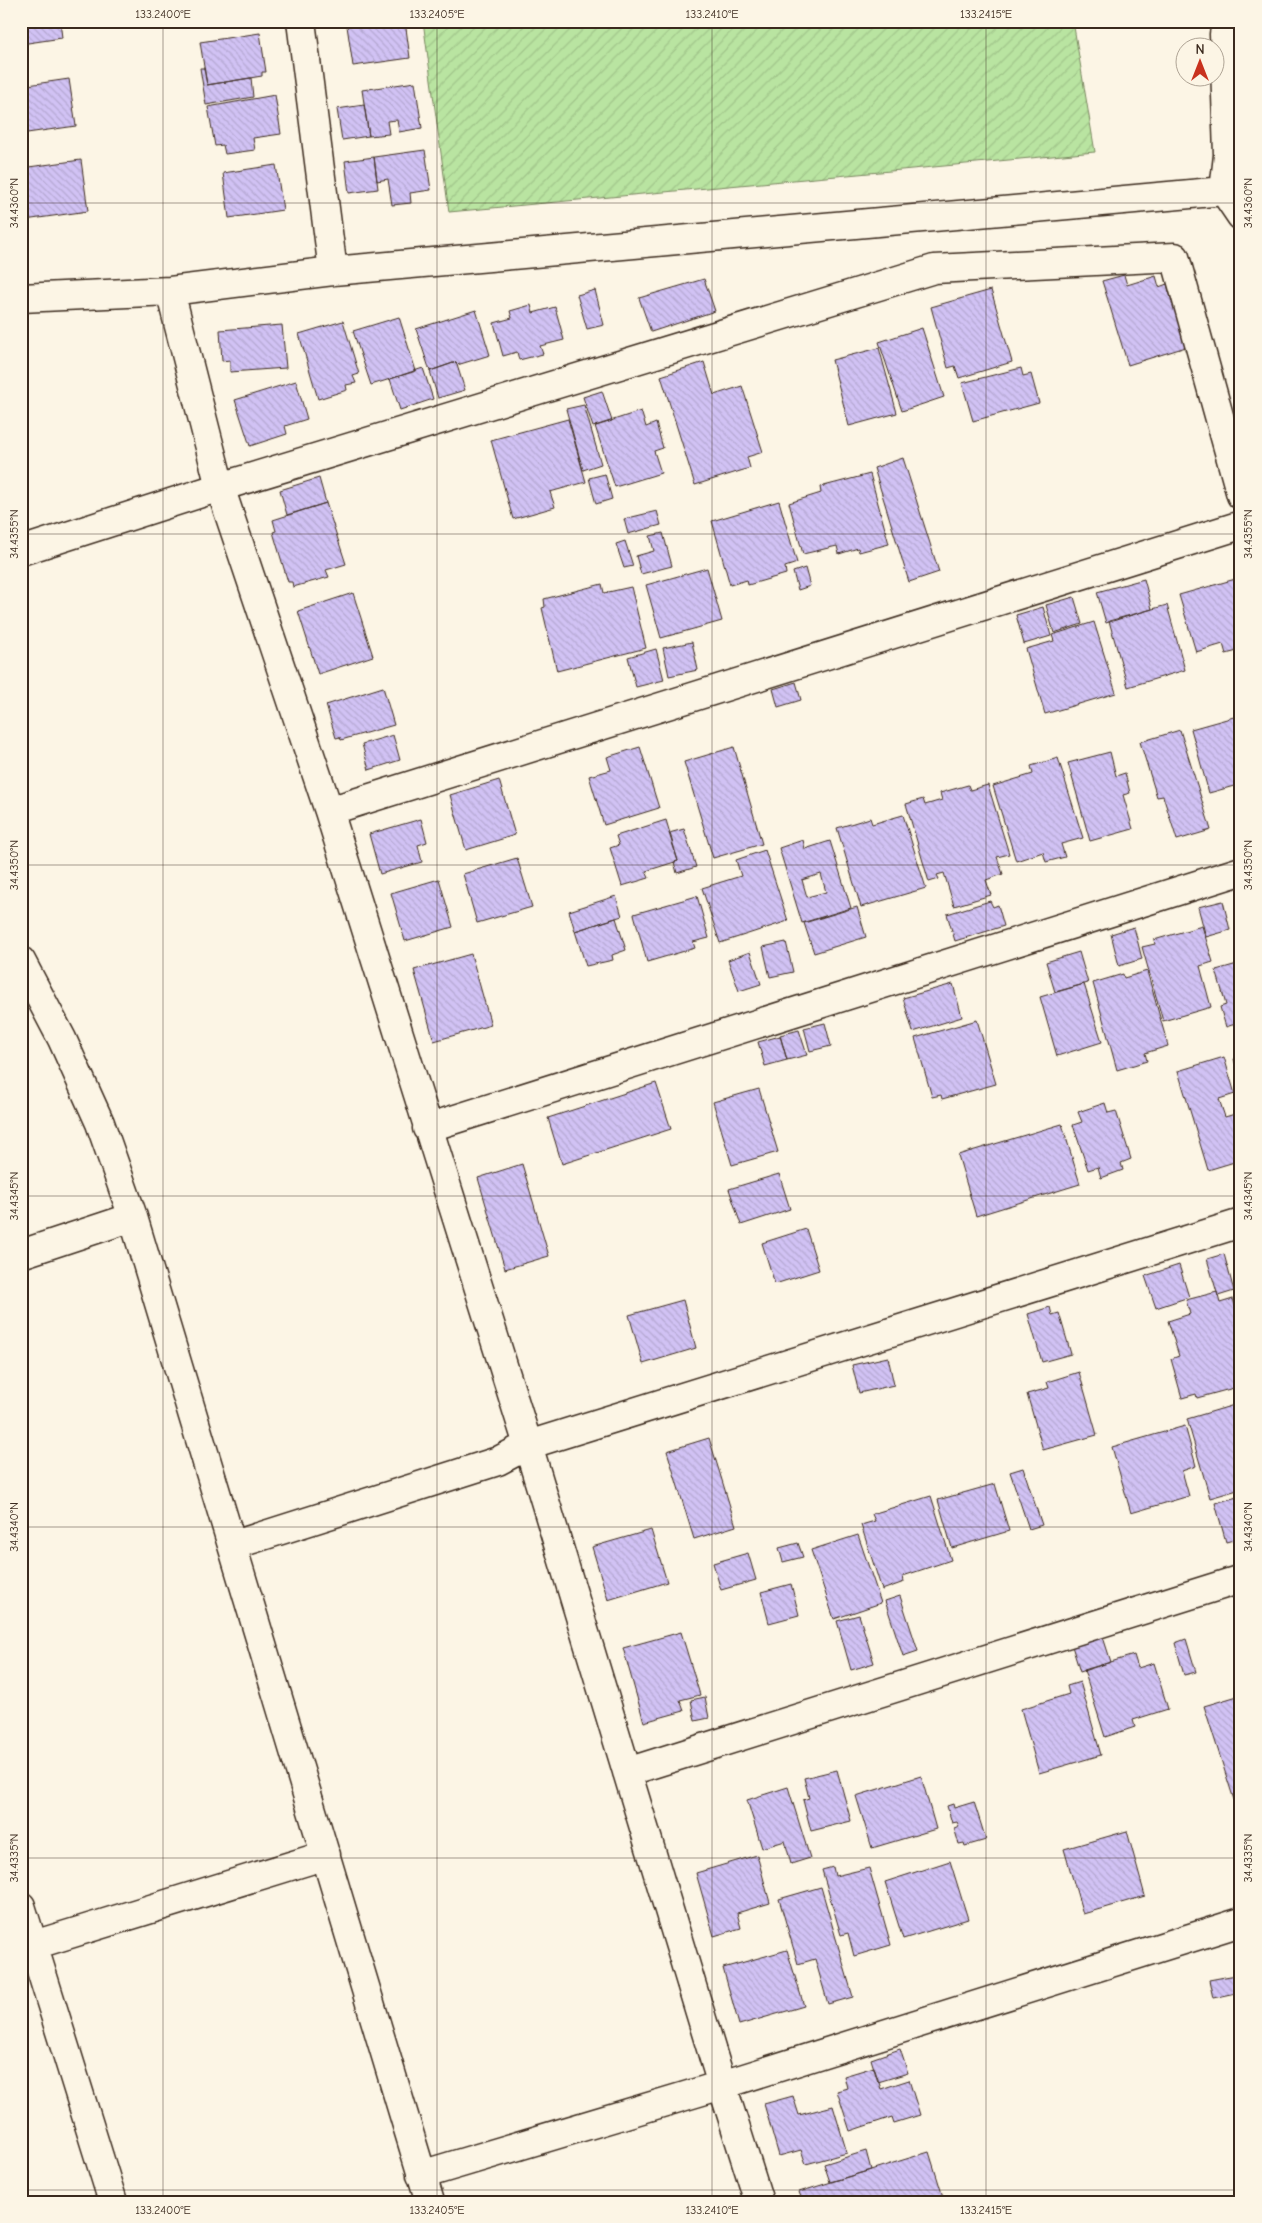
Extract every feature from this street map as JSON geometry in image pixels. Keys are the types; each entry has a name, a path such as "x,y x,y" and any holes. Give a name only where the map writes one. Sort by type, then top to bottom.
{"street":[{"path":"300,21 333,271"},
{"path":"1223,28 1241,95"},
{"path":"1223,28 1228,155 1224,191 1241,216"},
{"path":"21,298 170,291 333,271 1224,191"},
{"path":"21,551 220,487 934,269 1175,257 1241,495"},
{"path":"170,291 220,487 329,811 427,1128 528,1444 759,2202"},
{"path":"329,811 1241,525"},
{"path":"427,1128 1241,870"},
{"path":"21,961 62,1038 100,1123 133,1217 234,1545 430,2202"},
{"path":"21,1254 133,1217"},
{"path":"234,1545 498,1461 528,1444 1241,1223"},
{"path":"627,1772 1241,1579"},
{"path":"27,1947 326,1854"},
{"path":"21,1906 27,1947 113,2202"},
{"path":"421,2175 722,2085 1241,1922"}],"green space":[{"path":"423,21 1073,21 1095,152 449,212"}],"building":[{"path":"21,21 60,21 62,38 21,44"},
{"path":"385,21 405,21 410,58 353,66 347,26"},
{"path":"260,33 266,72 262,72 262,76 207,85 200,42"},
{"path":"200,68 204,68 207,85 251,78 253,97 206,105"},
{"path":"69,79 76,126 27,133 25,123 21,123 21,86"},
{"path":"415,82 422,128 399,132 397,120 387,121 389,134 369,136 362,90"},
{"path":"275,95 281,134 253,138 255,150 225,154 223,145 215,146 208,107"},
{"path":"364,105 369,136 342,140 337,109"},
{"path":"425,150 431,190 410,193 411,203 392,205 388,179 377,181 374,157"},
{"path":"374,157 378,189 349,193 345,161"},
{"path":"81,160 88,211 25,220 21,196 21,168"},
{"path":"276,165 283,210 229,218 223,173"},
{"path":"1124,275 1127,285 1156,276 1159,287 1167,284 1186,347 1128,365 1102,281"},
{"path":"704,279 715,311 651,332 639,298"},
{"path":"595,290 604,325 587,329 577,295"},
{"path":"991,290 1012,362 959,378 955,366 948,368 931,307"},
{"path":"531,305 533,313 555,307 564,340 540,346 543,354 519,360 517,352 503,356 494,323 512,318 510,311"},
{"path":"476,310 490,355 457,365 456,362 430,371 416,329"},
{"path":"399,317 416,371 371,385 353,331"},
{"path":"343,321 359,374 353,376 356,383 346,385 347,390 318,399 299,334"},
{"path":"282,325 286,368 230,372 230,360 222,361 220,330"},
{"path":"922,328 944,397 902,411 879,342"},
{"path":"879,348 897,413 849,426 832,360"},
{"path":"456,362 465,390 438,398 430,371"},
{"path":"704,362 714,395 742,386 763,452 747,457 750,468 695,485 661,376"},
{"path":"423,368 433,399 400,410 390,379"},
{"path":"1021,368 1023,376 1031,374 1039,403 973,421 962,383"},
{"path":"296,381 307,419 285,426 287,434 250,446 235,400"},
{"path":"602,391 612,421 593,427 583,397"},
{"path":"584,405 601,464 583,470 566,409"},
{"path":"641,411 646,427 656,423 663,448 654,451 661,473 615,487 595,426"},
{"path":"568,419 586,482 550,492 555,507 513,519 491,440"},
{"path":"903,458 939,572 909,582 874,468"},
{"path":"605,474 612,499 596,504 589,478"},
{"path":"870,474 889,544 859,552 858,548 839,554 837,546 803,554 789,503 821,493 820,487"},
{"path":"319,478 326,503 287,515 280,490"},
{"path":"779,501 797,563 785,567 786,574 748,585 747,580 730,585 712,521"},
{"path":"326,503 346,564 326,570 329,577 293,587 292,582 288,582 273,532 276,531 273,520"},
{"path":"657,511 661,525 628,534 624,519"},
{"path":"663,533 672,566 641,574 636,556 654,551 650,536"},
{"path":"625,541 633,566 624,568 616,544"},
{"path":"707,568 722,621 661,638 646,585"},
{"path":"805,568 810,586 798,590 793,572"},
{"path":"1239,578 1241,583 1241,650 1226,654 1223,644 1196,652 1179,595"},
{"path":"1144,579 1152,609 1106,623 1097,592"},
{"path":"602,584 604,593 631,587 646,648 557,671 542,608 545,607 544,599"},
{"path":"353,593 373,656 318,674 298,611"},
{"path":"1074,597 1082,624 1054,633 1046,605"},
{"path":"1167,605 1185,670 1128,687 1109,621"},
{"path":"1043,607 1051,636 1024,644 1016,615"},
{"path":"1094,622 1116,693 1045,714 1026,649 1054,641 1052,635"},
{"path":"692,642 698,670 669,676 663,648"},
{"path":"656,649 664,680 636,687 628,657"},
{"path":"796,682 801,700 778,707 773,689"},
{"path":"383,687 394,725 341,740 340,737 336,738 326,705"},
{"path":"1241,715 1241,784 1209,793 1191,729"},
{"path":"1180,730 1211,830 1177,840 1163,796 1157,797 1140,742"},
{"path":"393,735 400,760 369,770 362,744"},
{"path":"640,747 659,808 604,825 589,776 611,770 607,757"},
{"path":"734,747 762,844 713,858 684,762"},
{"path":"1110,752 1116,776 1125,773 1130,793 1123,795 1133,829 1090,841 1068,763"},
{"path":"1058,758 1083,838 1061,844 1065,857 1046,862 1043,852 1016,861 993,786 1033,774 1031,766"},
{"path":"499,780 515,835 466,850 450,795"},
{"path":"968,785 970,790 988,785 1009,854 997,857 1003,874 986,880 991,895 954,906 944,873 937,875 939,879 929,882 906,804 923,799 925,805 942,800 940,793"},
{"path":"903,815 926,888 861,907 837,828 870,818 872,824"},
{"path":"421,819 427,842 418,845 422,862 380,874 369,834"},
{"path":"666,820 678,861 646,871 649,878 622,886 610,848 619,845 616,836"},
{"path":"684,829 696,867 677,873 674,862 678,861 669,833"},
{"path":"803,840 805,849 830,841 851,908 802,923 779,848","holes":["821,874 826,892 807,897 802,880"]},
{"path":"765,850 788,921 720,943 702,888 741,876 736,860"},
{"path":"517,858 532,907 477,923 463,874"},
{"path":"439,879 453,927 405,941 391,893"},
{"path":"616,896 622,916 575,931 569,911"},
{"path":"697,896 709,938 693,942 695,948 647,962 634,914"},
{"path":"990,901 993,907 998,905 1004,926 955,941 947,914"},
{"path":"1223,901 1230,930 1206,937 1198,907"},
{"path":"857,907 866,937 814,953 804,923"},
{"path":"616,918 626,950 612,955 613,960 586,966 575,931"},
{"path":"1202,926 1213,962 1200,966 1211,1007 1163,1021 1142,947 1155,944 1154,940"},
{"path":"1134,927 1142,959 1119,966 1111,934"},
{"path":"786,942 793,972 770,977 763,947"},
{"path":"750,952 761,984 739,991 728,960"},
{"path":"1079,952 1088,983 1055,992 1046,962"},
{"path":"471,954 491,1025 434,1041 414,970"},
{"path":"1241,963 1241,1036 1238,1037 1235,1024 1226,1027 1220,1007 1226,1005 1216,970"},
{"path":"1147,971 1168,1046 1145,1053 1147,1061 1117,1070 1093,983 1123,974 1124,978"},
{"path":"953,984 962,1017 913,1032 903,998"},
{"path":"1084,984 1102,1042 1057,1056 1040,997"},
{"path":"977,1020 996,1084 942,1099 941,1095 932,1097 915,1038"},
{"path":"825,1023 831,1046 810,1051 804,1028"},
{"path":"799,1030 807,1055 787,1060 780,1035"},
{"path":"780,1036 787,1060 765,1066 758,1042"},
{"path":"1224,1057 1235,1094 1219,1099 1225,1117 1235,1114 1241,1135 1241,1160 1208,1170 1178,1071"},
{"path":"1241,1057 1241,1084 1234,1059"},
{"path":"656,1083 671,1129 562,1164 548,1118"},
{"path":"759,1089 778,1152 732,1165 713,1102"},
{"path":"1105,1103 1108,1113 1116,1111 1131,1159 1121,1163 1123,1170 1101,1178 1098,1167 1088,1170 1073,1125 1082,1122 1078,1112"},
{"path":"1062,1124 1080,1184 976,1216 958,1155"},
{"path":"522,1164 549,1256 505,1269 478,1178"},
{"path":"779,1174 790,1209 741,1225 729,1189"},
{"path":"806,1229 819,1270 775,1284 762,1243"},
{"path":"1224,1254 1234,1291 1218,1296 1207,1259"},
{"path":"1179,1265 1189,1297 1156,1308 1145,1276"},
{"path":"1217,1292 1220,1303 1233,1299 1241,1326 1241,1386 1197,1398 1196,1394 1182,1398 1171,1359 1179,1356 1168,1321 1190,1314 1186,1300"},
{"path":"683,1300 696,1348 643,1364 629,1315"},
{"path":"1050,1307 1052,1315 1059,1313 1071,1354 1042,1362 1028,1314"},
{"path":"888,1357 894,1385 859,1393 852,1365"},
{"path":"1079,1372 1097,1435 1043,1450 1027,1394 1049,1388 1047,1382"},
{"path":"1241,1403 1241,1489 1210,1498 1187,1419"},
{"path":"1185,1426 1196,1466 1182,1471 1189,1496 1131,1513 1112,1447"},
{"path":"709,1438 736,1526 694,1539 667,1451"},
{"path":"1023,1468 1042,1525 1029,1529 1010,1472"},
{"path":"995,1484 1009,1531 952,1548 938,1500"},
{"path":"931,1496 951,1560 903,1576 904,1582 882,1590 861,1525 875,1521 872,1514"},
{"path":"1241,1496 1241,1538 1226,1542 1215,1503"},
{"path":"651,1530 667,1582 608,1600 592,1547"},
{"path":"858,1535 881,1603 834,1619 811,1550"},
{"path":"798,1543 803,1557 783,1562 779,1548"},
{"path":"748,1553 756,1580 721,1590 713,1563"},
{"path":"791,1584 799,1615 769,1623 761,1592"},
{"path":"900,1596 918,1651 903,1656 885,1601"},
{"path":"859,1615 874,1663 851,1670 837,1621"},
{"path":"681,1632 700,1695 680,1700 684,1711 644,1722 623,1648"},
{"path":"1103,1637 1111,1662 1080,1672 1072,1646"},
{"path":"1186,1639 1196,1672 1184,1675 1175,1643"},
{"path":"1134,1655 1138,1668 1154,1663 1168,1709 1133,1720 1135,1727 1105,1737 1084,1670"},
{"path":"1080,1682 1101,1755 1039,1773 1021,1709 1069,1694 1067,1686"},
{"path":"1241,1695 1241,1808 1238,1800 1234,1800 1204,1706"},
{"path":"705,1697 709,1718 695,1721 691,1700"},
{"path":"837,1770 851,1821 811,1831 803,1800 809,1798 804,1778"},
{"path":"921,1776 936,1829 872,1848 856,1796"},
{"path":"788,1787 810,1858 791,1864 785,1841 762,1848 747,1800"},
{"path":"974,1802 986,1840 965,1846 964,1843 959,1844 954,1828 959,1826 957,1822 952,1823 947,1806 953,1804 954,1808"},
{"path":"1127,1831 1145,1896 1083,1914 1064,1849"},
{"path":"757,1855 770,1903 737,1913 741,1928 714,1936 696,1873"},
{"path":"950,1861 968,1919 903,1939 885,1882"},
{"path":"833,1867 835,1876 869,1868 891,1945 854,1956 848,1933 841,1935 822,1870"},
{"path":"821,1887 853,1997 828,2004 815,1959 798,1964 779,1899"},
{"path":"787,1950 804,2006 739,2025 723,1968"},
{"path":"1241,1974 1241,1992 1213,1998 1209,1980"},
{"path":"900,2049 908,2073 878,2082 871,2059"},
{"path":"874,2067 881,2089 909,2080 920,2115 894,2123 892,2117 850,2131 837,2091 847,2088 844,2076"},
{"path":"793,2096 799,2115 833,2106 847,2153 806,2164 801,2150 779,2156 764,2104"},
{"path":"866,2151 871,2170 830,2182 824,2164"},
{"path":"929,2152 944,2200 937,2202 803,2202 799,2192"}]}
